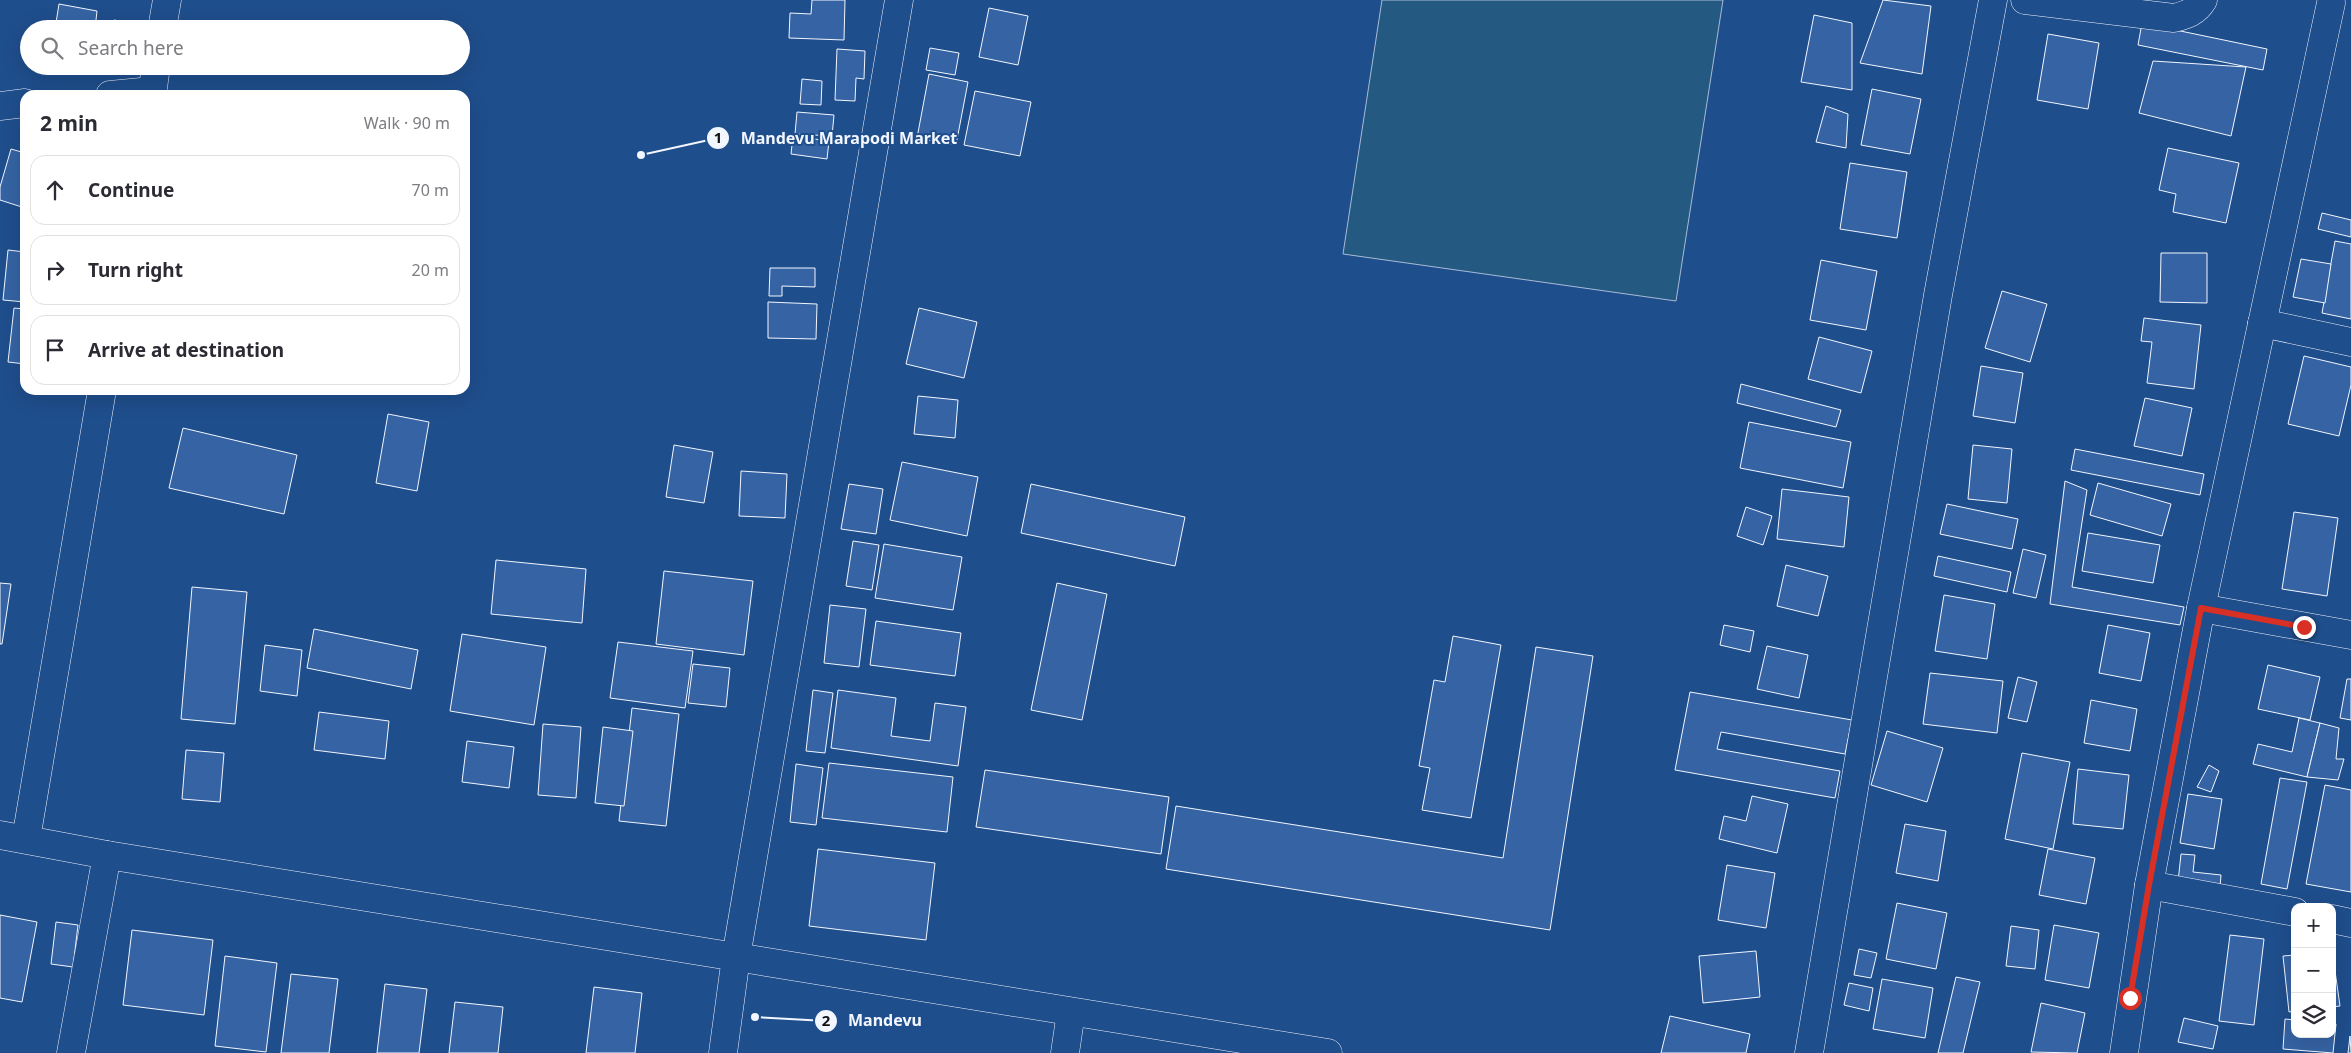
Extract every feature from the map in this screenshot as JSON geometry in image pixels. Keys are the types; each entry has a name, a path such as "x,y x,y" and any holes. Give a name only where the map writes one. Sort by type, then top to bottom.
{"street":[{"path":"164,20 167,0"},
{"path":"723,1053 736,957 899,0"},
{"path":"1809,1053 1938,295 1993,0"},
{"path":"2025,0 2174,18 2188,15 2200,6 2203,0"},
{"path":"2124,1053 2130,998 2149,885 2201,608 2332,3"},
{"path":"130,90 153,84"},
{"path":"0,106 20,104"},
{"path":"2262,324 2351,342"},
{"path":"101,395 13,837 107,855 1328,1053"},
{"path":"2201,608 2351,635"},
{"path":"71,1053 107,855"},
{"path":"2149,885 2291,911"},
{"path":"2336,920 2351,923"},
{"path":"1065,1053 1071,1012"}],"shaded area":[{"path":"1382,0 1723,0 1676,301 1343,254"}],"building":[{"path":"812,0 845,0 844,40 789,38 790,13 811,14"},
{"path":"1883,0 1931,6 1922,74 1860,63"},
{"path":"59,4 97,11 96,20 56,20"},
{"path":"989,8 1028,16 1018,65 979,57"},
{"path":"1814,15 1852,23 1852,90 1801,82"},
{"path":"2142,23 2267,49 2263,70 2138,45"},
{"path":"2048,34 2099,43 2088,109 2037,100"},
{"path":"930,48 959,53 955,75 926,70"},
{"path":"837,49 865,51 864,79 856,78 855,101 835,100"},
{"path":"2153,61 2246,67 2231,136 2139,113"},
{"path":"929,74 968,82 956,145 917,138"},
{"path":"802,79 822,81 821,105 800,104"},
{"path":"1872,89 1921,99 1910,154 1861,145"},
{"path":"975,91 1031,102 1020,156 964,145"},
{"path":"1826,106 1848,114 1846,148 1816,142"},
{"path":"797,112 834,115 832,136 795,134"},
{"path":"793,136 829,141 827,159 791,154"},
{"path":"2168,148 2239,163 2226,223 2173,212 2176,194 2159,190"},
{"path":"11,149 20,152 20,206 0,200 0,187"},
{"path":"1850,163 1907,172 1897,238 1840,229"},
{"path":"2322,213 2351,220 2351,237 2318,229"},
{"path":"2335,241 2351,244 2351,319 2322,313"},
{"path":"8,250 20,251 20,302 3,300"},
{"path":"2161,253 2207,253 2207,303 2160,302"},
{"path":"2301,259 2331,264 2325,303 2293,297"},
{"path":"1821,260 1877,271 1866,330 1810,320"},
{"path":"770,268 815,268 815,287 782,286 782,296 769,296"},
{"path":"2002,291 2047,304 2030,362 1985,348"},
{"path":"768,302 817,304 816,339 768,338"},
{"path":"14,308 20,309 20,363 8,362"},
{"path":"919,308 977,322 964,378 906,364"},
{"path":"2144,318 2201,325 2194,389 2147,383 2152,342 2141,341"},
{"path":"1819,337 1872,351 1861,393 1808,379"},
{"path":"2304,356 2351,367 2351,385 2339,436 2288,424"},
{"path":"1981,366 2023,373 2015,423 1973,416"},
{"path":"1741,384 1841,410 1836,427 1737,403"},
{"path":"918,396 958,400 955,438 914,434"},
{"path":"2145,398 2192,408 2182,456 2134,446"},
{"path":"388,414 429,422 417,491 376,483"},
{"path":"1749,422 1851,442 1843,488 1740,468"},
{"path":"183,428 297,455 284,514 169,488"},
{"path":"674,445 713,452 704,503 666,497"},
{"path":"1973,445 2012,449 2007,503 1968,499"},
{"path":"2075,449 2204,474 2200,495 2071,470"},
{"path":"902,462 978,477 967,536 890,520"},
{"path":"741,471 787,474 785,518 739,516"},
{"path":"2065,481 2087,490 2072,587 2184,607 2180,625 2050,604"},
{"path":"2098,483 2171,504 2162,536 2090,515"},
{"path":"849,484 883,489 876,534 841,529"},
{"path":"1031,484 1185,517 1175,566 1021,533"},
{"path":"1782,489 1849,497 1844,547 1777,539"},
{"path":"1947,504 2018,519 2012,549 1940,534"},
{"path":"1746,507 1772,516 1763,545 1737,536"},
{"path":"2294,512 2338,518 2327,596 2282,589"},
{"path":"2088,533 2160,545 2153,583 2082,571"},
{"path":"853,541 879,545 872,590 846,586"},
{"path":"884,544 962,557 953,610 875,598"},
{"path":"2023,549 2046,555 2036,598 2013,593"},
{"path":"1938,556 2011,572 2007,592 1934,576"},
{"path":"496,560 586,569 582,623 491,614"},
{"path":"1786,565 1828,576 1818,616 1777,606"},
{"path":"664,571 753,581 744,655 656,644"},
{"path":"0,583 11,584 2,644 0,644"},
{"path":"1057,583 1107,594 1082,720 1031,710"},
{"path":"192,587 247,592 235,724 181,719"},
{"path":"1944,595 1995,604 1987,659 1935,651"},
{"path":"830,605 866,609 859,667 824,663"},
{"path":"876,621 961,633 955,676 870,665"},
{"path":"1724,625 1754,631 1750,652 1720,645"},
{"path":"2108,625 2150,633 2141,681 2099,673"},
{"path":"314,629 418,650 411,689 307,668"},
{"path":"462,634 546,647 534,725 450,711"},
{"path":"1453,636 1501,645 1471,818 1422,810 1430,768 1419,766 1434,680 1445,682"},
{"path":"618,642 693,651 685,708 610,698"},
{"path":"265,645 302,650 297,696 260,691"},
{"path":"1767,646 1808,655 1799,698 1757,689"},
{"path":"1536,647 1593,656 1550,930 1166,869 1176,806 1503,858"},
{"path":"693,664 730,668 726,707 688,703"},
{"path":"2268,665 2320,677 2310,720 2258,709"},
{"path":"1930,673 2003,681 1997,733 1923,724"},
{"path":"2018,677 2037,682 2027,722 2008,718"},
{"path":"2347,679 2351,679 2351,720 2340,718"},
{"path":"813,690 833,693 825,753 806,751"},
{"path":"838,690 896,698 891,736 930,741 935,703 966,707 958,766 831,748"},
{"path":"1690,692 1852,720 1845,754 1721,732 1717,749 1840,771 1835,798 1675,770"},
{"path":"2091,700 2137,709 2130,751 2084,743"},
{"path":"632,708 679,714 666,826 619,821"},
{"path":"319,712 389,721 385,759 314,750"},
{"path":"2299,718 2320,723 2307,777 2253,764 2258,744 2292,752"},
{"path":"2320,723 2339,728 2336,759 2344,759 2338,780 2307,777"},
{"path":"543,724 581,727 576,798 538,795"},
{"path":"603,727 633,731 624,806 595,803"},
{"path":"1887,731 1943,748 1927,802 1871,785"},
{"path":"467,741 514,747 509,788 462,782"},
{"path":"186,750 224,753 220,802 182,799"},
{"path":"2022,753 2070,762 2053,849 2005,839"},
{"path":"829,763 953,777 947,832 822,818"},
{"path":"796,764 823,768 816,825 790,822"},
{"path":"2209,765 2219,771 2211,792 2197,787"},
{"path":"2078,769 2129,775 2123,829 2073,824"},
{"path":"985,770 1169,797 1161,854 976,827"},
{"path":"2280,778 2307,782 2287,889 2261,884"},
{"path":"2325,785 2351,790 2351,892 2306,884"},
{"path":"2188,794 2222,799 2214,849 2180,843"},
{"path":"1752,796 1788,804 1777,853 1719,839 1724,816 1746,821"},
{"path":"1905,824 1946,831 1938,881 1896,873"},
{"path":"818,849 935,863 926,940 809,926"},
{"path":"2048,849 2095,858 2086,904 2039,895"},
{"path":"2181,854 2195,855 2193,872 2221,875 2220,887 2178,882"},
{"path":"1727,865 1775,873 1766,928 1718,920"},
{"path":"1897,903 1947,913 1936,969 1886,959"},
{"path":"0,915 37,922 22,1002 0,998"},
{"path":"56,922 78,925 73,967 51,964"},
{"path":"2054,925 2099,933 2089,988 2045,980"},
{"path":"2011,926 2039,930 2035,969 2006,966"},
{"path":"132,930 213,940 204,1015 123,1005"},
{"path":"2230,935 2264,939 2254,1025 2219,1021"},
{"path":"1859,949 1877,953 1871,978 1854,975"},
{"path":"1756,951 1760,997 1703,1003 1699,956"},
{"path":"2291,955 2291,1012 2289,1012 2283,956"},
{"path":"225,956 277,963 266,1052 215,1046"},
{"path":"291,974 338,979 329,1053 281,1053"},
{"path":"1956,977 1980,982 1963,1053 1938,1053"},
{"path":"2336,978 2340,1006 2336,1006"},
{"path":"1882,979 1933,988 1925,1038 1873,1029"},
{"path":"1849,983 1873,988 1869,1011 1844,1005"},
{"path":"385,984 427,989 419,1053 377,1053"},
{"path":"594,987 642,993 635,1053 586,1053"},
{"path":"455,1002 503,1007 498,1053 449,1053"},
{"path":"2041,1003 2085,1013 2077,1053 2031,1052"},
{"path":"1670,1016 1750,1034 1746,1053 1661,1053"},
{"path":"2184,1018 2218,1026 2213,1049 2178,1042"},
{"path":"2285,1019 2291,1020 2291,1038 2335,1038 2333,1053 2283,1049"},
{"path":"2350,1036 2351,1053 2348,1053"}],"place":[{"name":"Mandevu Marapodi Market","path":"641,155"},
{"name":"Mandevu","path":"755,1017"}],"route":[{"path":"2130,998 2149,885 2201,608 2304,627"}]}
